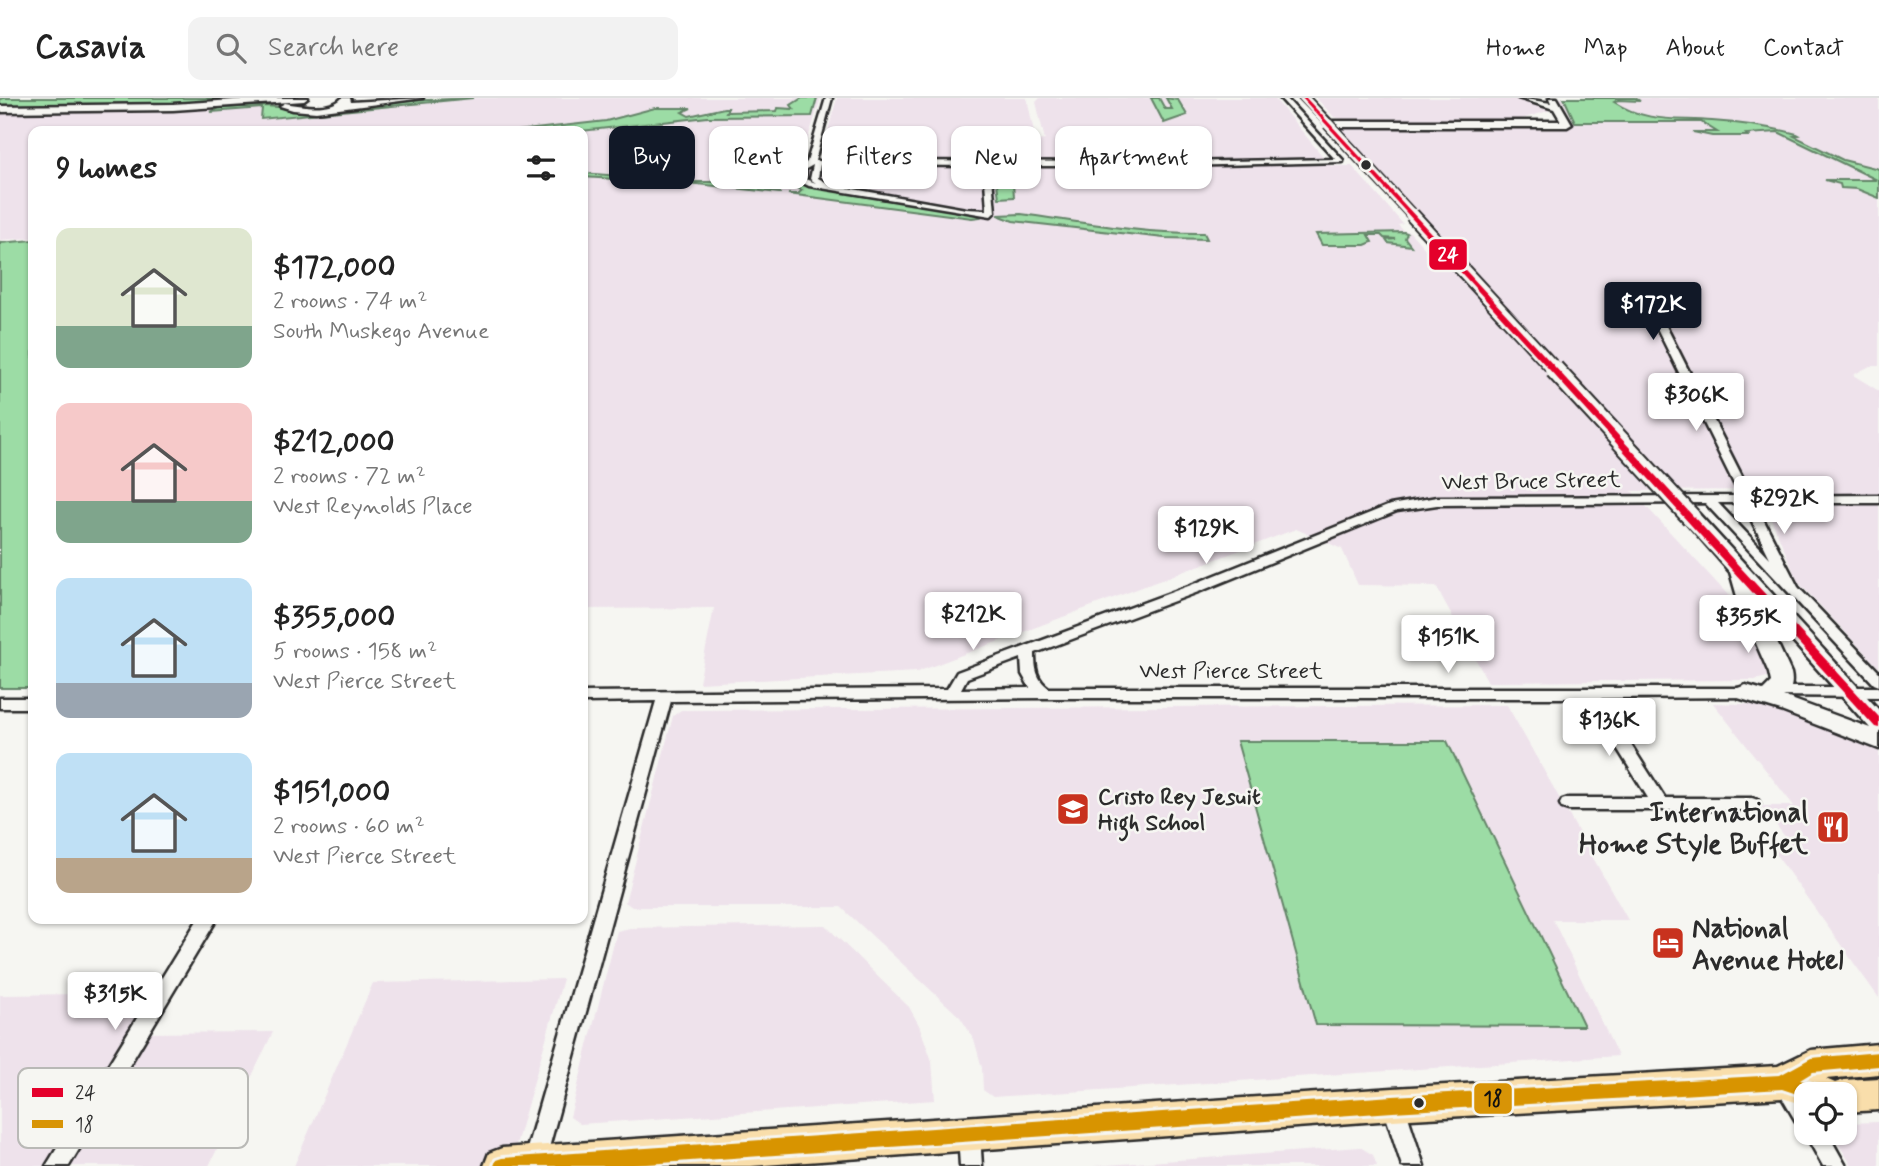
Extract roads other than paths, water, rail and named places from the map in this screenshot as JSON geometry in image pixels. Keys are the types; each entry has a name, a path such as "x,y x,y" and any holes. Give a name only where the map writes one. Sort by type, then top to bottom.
{"main road":[{"path":"220,106 304,98"},
{"path":"293,107 292,103 304,98"},
{"path":"331,107 345,102 347,98 403,98"},
{"path":"0,109 273,104 311,109 419,98"},
{"path":"1304,98 1879,724"},
{"path":"1522,98 1557,105"},
{"path":"1328,124 1567,124 1557,105"},
{"path":"1529,122 1557,105"},
{"path":"1736,566 1783,682 1773,692"},
{"path":"1746,693 1879,741"},
{"path":"1782,1082 1811,1065 1879,1059"},
{"path":"523,1165 1393,1104 1782,1082 1794,1086"},
{"path":"1857,1095 1879,1094"}],"street":[{"path":"822,183 814,179 814,163 829,98"},
{"path":"1212,163 1339,162 1341,160 1324,139 1313,134 1283,98"},
{"path":"1313,134 1313,139 1329,159 1328,163"},
{"path":"822,186 801,180 803,169 814,163 951,164"},
{"path":"841,189 991,213 990,189"},
{"path":"1658,320 1791,587"},
{"name":"West Bruce Street","path":"951,694 962,675 1196,588 1394,508 1437,501 1879,499"},
{"path":"1708,500 1879,681"},
{"path":"1028,649 1029,676 1035,687 1046,693"},
{"path":"1590,692 1660,804"},
{"name":"West Pierce Street","path":"588,697 1046,693 1879,692"},
{"path":"523,1165 665,696"},
{"path":"3,706 28,704"},
{"path":"1568,804 1752,804"},
{"path":"117,1068 205,924"},
{"path":"1782,1082 1794,1100"},
{"path":"1393,1104 1413,1166"},
{"path":"969,1132 971,1166"},
{"path":"1823,1145 1835,1166"},
{"path":"57,1166 68,1148"}],"place":[{"name":"Cristo Rey Jesuit High School","path":"1073,809"},
{"name":"International Home Style Buffet","path":"1833,827"},
{"name":"National Avenue Hotel","path":"1668,943"}]}
